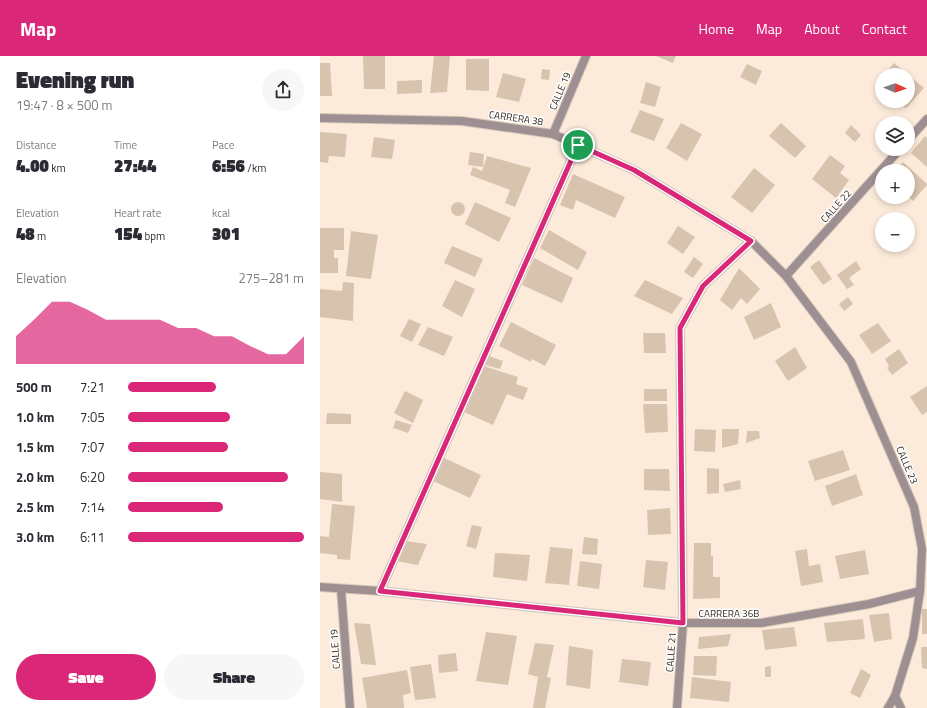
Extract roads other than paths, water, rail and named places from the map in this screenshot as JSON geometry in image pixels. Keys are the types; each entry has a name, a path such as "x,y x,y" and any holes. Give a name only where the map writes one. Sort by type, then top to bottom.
{"street":[{"name":"CALLE 19","path":"553,134 586,56"},
{"name":"CARRERA 38","path":"320,118 462,121 553,134 634,170 751,241 786,276"},
{"path":"915,132 927,119"},
{"path":"380,591 578,145"},
{"name":"CALLE 22","path":"786,276 894,156"},
{"name":"CALLE 21","path":"677,708 683,623 680,328 703,286 751,241"},
{"name":"CALLE 23","path":"786,276 851,362 914,507 922,549 920,591 913,638 895,696 888,708"},
{"name":"CARRERA 36B","path":"320,587 380,591 683,623 761,623 870,604 920,591"},
{"name":"CALLE 19","path":"341,589 350,708"},
{"path":"895,696 901,708"}]}
